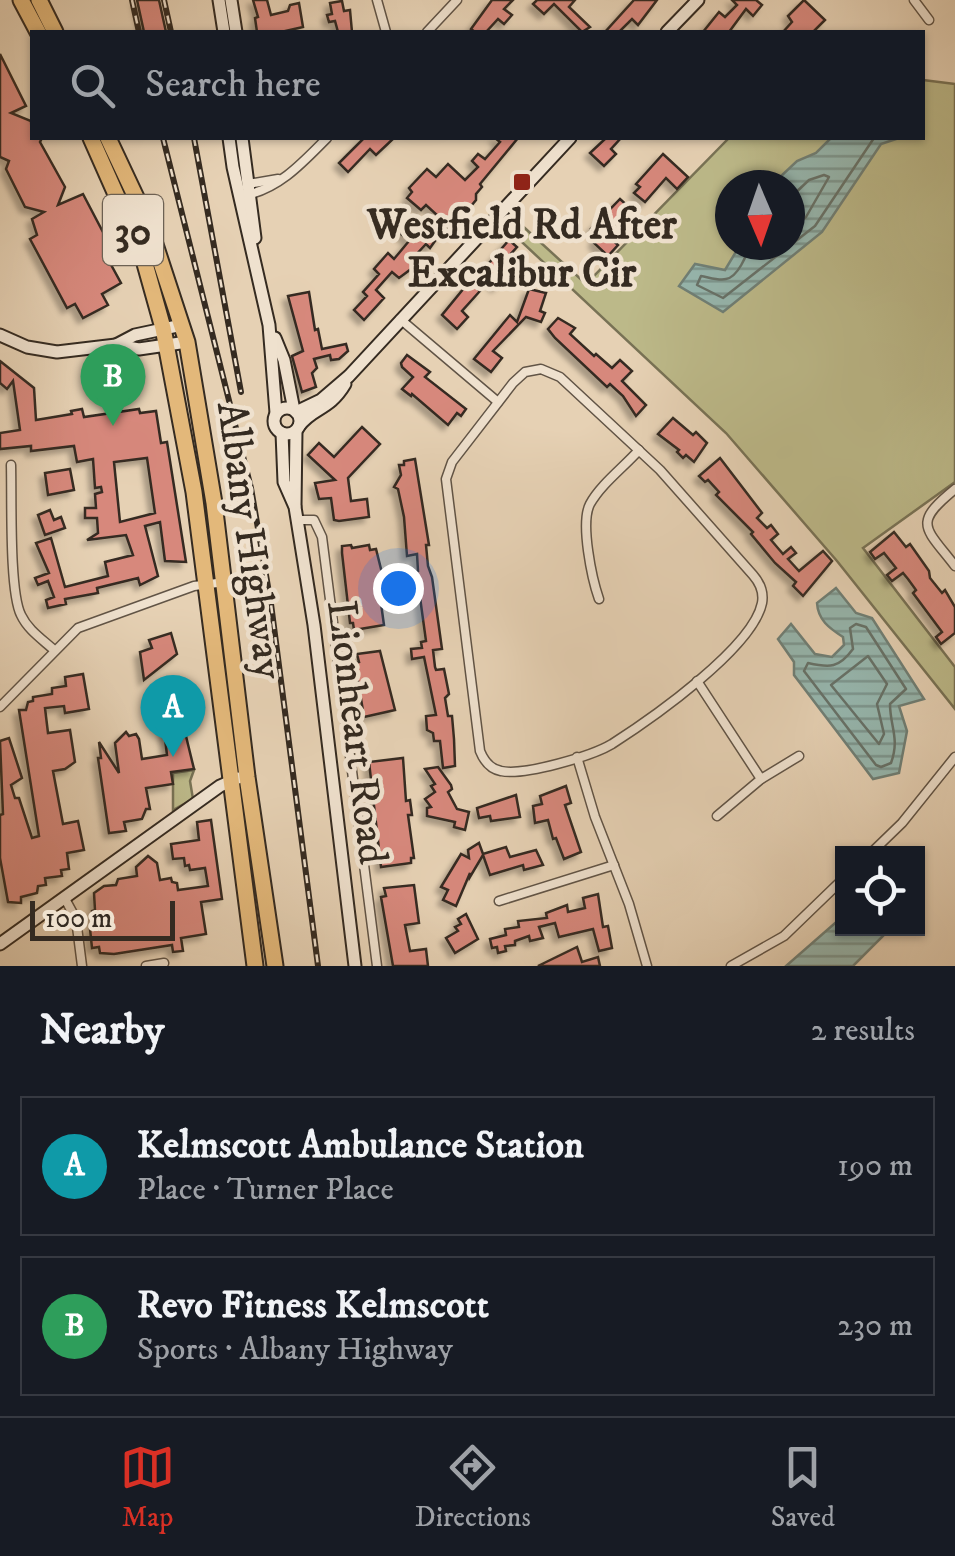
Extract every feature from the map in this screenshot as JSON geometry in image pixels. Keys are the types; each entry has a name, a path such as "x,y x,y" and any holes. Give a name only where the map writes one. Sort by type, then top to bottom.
{"highway":[{"path":"21,0 37,30"},
{"path":"39,0 54,30"},
{"name":"Albany Highway","path":"92,140 142,253 163,328 194,492 254,966"},
{"name":"Albany Highway","path":"109,140 148,223 185,333 224,582 276,966"}],"main road":[{"path":"220,0 224,30"},
{"path":"231,0 236,30"},
{"path":"669,30 698,0"},
{"path":"230,140 243,190 268,326 274,424 282,433 298,428 305,418 332,403 349,376"},
{"path":"242,140 243,190"},
{"path":"276,413 284,408 296,411 320,400 349,376 568,140"},
{"path":"268,326 282,354 298,428"},
{"path":"116,345 134,335 163,328 185,333"},
{"path":"0,335 26,348 49,352 116,345 138,349 166,345 185,333"},
{"name":"Lionheart Road","path":"298,428 296,513 314,626 355,966"},
{"name":"Lionheart Road","path":"282,433 284,482 296,513"},
{"path":"0,944 230,780 248,777"}],"street":[{"path":"376,0 385,30"},
{"path":"429,30 457,0"},
{"path":"914,0 929,20"},
{"path":"243,190 283,178 324,140"},
{"path":"400,320 498,402"},
{"path":"537,368 550,371 639,450 753,575 762,591 762,606 722,661 612,744 577,758 504,772 489,766 480,751 446,479 454,458 498,402 525,372 537,368"},
{"path":"599,599 587,510 639,450"},
{"path":"11,465 15,590 20,613 31,630 54,650"},
{"path":"955,490 932,508 926,522 955,566"},
{"path":"296,513 314,520 322,537 378,966"},
{"path":"0,707 78,628 205,584 224,582"},
{"path":"697,681 761,779"},
{"path":"717,816 761,779 799,756"},
{"path":"878,846 955,757"},
{"path":"577,758 647,966"},
{"path":"500,901 614,865"},
{"path":"730,966 756,955 784,936 835,887"},
{"path":"64,898 76,919 82,966"},
{"path":"146,966 164,964"}],"shaded area":[{"path":"925,80 955,84 955,482 863,548 955,667 955,709 837,561 726,433 509,230 516,220 586,284 727,140 925,140"},
{"path":"194,770 190,781 193,799 173,810 173,773"}],"water":[{"path":"829,140 893,140 881,144 822,232 805,246 805,170 788,170 816,153"},
{"path":"731,260 787,260 723,312 679,286 695,264 725,270"},
{"path":"836,588 856,613 872,618 924,699 899,706 907,731 899,773 873,779 794,675 794,662 778,639 791,624 815,654 832,657 844,645 843,637 825,623 817,603"},
{"path":"835,923 835,936 883,936 853,966 786,966"}],"building":[{"path":"137,0 159,0 166,30 144,30"},
{"path":"253,0 267,0 271,15 288,11 290,5 299,3 303,27 257,30"},
{"path":"492,0 513,0 504,9 512,15 504,24 498,19 488,30 471,29"},
{"path":"537,0 575,0 569,7 590,27 580,30 554,4 544,14 533,4"},
{"path":"634,0 657,0 638,25 632,19 621,30 607,30"},
{"path":"732,0 756,0 762,5 753,16 746,9 730,30 705,30 719,12 725,17 737,5"},
{"path":"804,0 825,20 815,30 785,30 792,22 788,16"},
{"path":"342,1 344,11 350,10 352,30 337,30 335,21 329,22 330,3"},
{"path":"0,54 26,106 11,113 30,121 30,140 41,140 65,187 58,205 83,194 116,257 109,261 121,283 102,294 108,305 83,318 75,304 67,308 30,239 37,235 32,219 44,212 25,207 6,169 9,161 0,157"},
{"path":"362,140 392,140 376,155 370,149 348,172 339,163"},
{"path":"498,140 516,140 480,184 476,200 452,229 447,224 430,248 426,244 414,257 418,261 411,269 399,278 392,272 376,290 384,298 364,320 354,310 379,274 374,269 388,253 394,259 409,241 392,226 397,220 407,229 415,221 424,229 437,215 426,205 421,210 407,198 412,192 409,188 427,169 436,177 448,164 465,180 478,167 472,161 478,154 485,159 500,142"},
{"path":"604,140 619,140 611,149 616,154 604,166 590,153"},
{"path":"663,154 688,177 677,189 666,178 645,202 634,193 640,187 636,184"},
{"path":"620,199 630,208 611,228 616,232 610,238 618,245 608,256 594,243 597,234 591,229"},
{"path":"509,240 517,247 498,268 507,276 496,287 483,270"},
{"path":"469,282 480,291 462,311 468,317 457,329 442,315"},
{"path":"529,289 546,293 541,322 526,317 493,351 502,358 491,372 474,359 510,315 517,322"},
{"path":"309,292 322,349 346,344 348,351 339,359 331,360 330,355 314,359 316,387 302,392 292,356 303,351 288,296"},
{"path":"558,318 575,328 570,334 594,356 612,368 620,360 632,371 622,381 646,405 636,416 623,396 610,384 607,387 555,338 548,329"},
{"path":"407,355 430,372 425,377 466,409 461,416 457,413 448,425 402,389 413,377 402,367"},
{"path":"0,361 34,388 36,420 82,409 84,417 139,409 140,413 156,411 161,443 167,442 186,562 165,561 160,522 145,526 158,576 140,585 138,578 97,588 98,593 65,599 66,604 48,608 46,600 54,597 48,581 38,585 35,578 49,573 36,543 51,538 65,587 108,576 105,562 133,555 126,535 87,540 98,533 97,518 85,518 85,508 96,508 95,494 102,492 101,487 95,488 93,459 77,462 74,446 31,451 31,446 0,449 0,433 20,430 13,381 7,389 0,383","holes":["147,458 155,513 120,522 114,462"]},
{"path":"673,418 707,443 694,462 686,455 683,458 679,450 658,434"},
{"path":"362,427 380,444 348,478 351,501 367,499 369,517 334,520 331,498 319,499 315,483 335,480 308,455 319,443 334,457"},
{"path":"720,458 762,513 757,518 778,534 771,540 783,554 791,547 796,553 788,559 799,571 823,551 832,561 803,596 793,586 796,582 775,563 753,532 716,495 719,492 699,476"},
{"path":"415,459 442,649 433,650 435,667 444,669 448,716 452,716 455,766 443,768 440,741 434,741 433,733 427,730 426,716 436,715 424,657 412,659 411,649 422,648 421,642 426,641 419,590 406,587 404,573 418,571 417,554 407,556 404,517 398,489 394,487 401,475 399,465"},
{"path":"70,469 74,490 48,495 45,473"},
{"path":"50,510 54,520 61,517 65,528 45,535 38,515"},
{"path":"894,532 906,547 910,544 930,578 942,593 945,590 955,607 955,633 941,644 936,637 942,632 913,593 916,590 908,579 903,573 892,581 887,575 896,568 884,553 875,559 870,552"},
{"path":"342,546 376,549 384,581 378,582 384,625 354,630 350,623"},
{"path":"171,633 177,654 144,680 140,652 152,648 149,640"},
{"path":"380,651 395,710 364,717 357,654"},
{"path":"83,674 89,709 65,713 64,706 45,708 48,733 70,730 75,762 53,771 63,824 78,821 84,850 67,853 69,869 61,870 62,876 45,878 46,885 38,886 37,893 21,897 21,903 8,902 0,858 0,741 9,738 22,778 11,785 32,838 39,836 19,710 26,710 33,697 52,694 52,688 66,686 65,677"},
{"path":"184,728 194,769 171,772 173,784 146,788 150,809 146,809 142,819 124,822 126,831 109,833 99,742 119,773 115,743 126,732 139,739 142,759 167,755 164,730"},
{"path":"403,758 414,858 411,863 381,867 369,762"},
{"path":"438,767 451,785 448,792 457,809 469,812 465,830 454,827 455,822 427,816 427,808 431,807 425,799 435,792 431,786 435,784 425,769"},
{"path":"566,786 571,803 565,805 581,852 564,859 548,820 535,823 533,806 542,804 540,796"},
{"path":"516,795 520,817 491,821 490,816 479,818 477,808"},
{"path":"211,820 222,899 201,902 206,934 181,938 183,951 173,952 172,945 114,954 92,948 94,893 104,886 116,885 118,879 137,876 136,867 148,856 157,863 160,880 171,878 178,890 208,886 205,868 190,870 184,858 173,859 171,844 199,840 197,822"},
{"path":"479,843 483,854 506,847 510,857 536,850 543,865 524,870 523,865 490,875 483,855 470,877 470,873 456,906 443,900 448,890 441,887 461,854 469,858 468,850"},
{"path":"414,885 419,923 405,925 410,951 426,949 428,966 393,966 381,897 386,896 384,888"},
{"path":"598,894 603,927 608,926 612,948 599,951 593,929 559,937 555,923 539,927 543,938 530,941 529,936 498,953 497,947 492,948 490,939 506,935 505,929 519,927 518,921 547,918 546,913 567,905 568,912 585,908 583,898"},
{"path":"466,914 478,939 455,953 446,938 458,931 458,919"},
{"path":"577,947 582,962 598,957 600,966 538,966"}],"railway":[{"path":"132,0 139,30"},
{"path":"164,0 171,30"},
{"path":"164,140 251,488 271,604 318,966"},
{"path":"194,140 241,392"}],"place":[{"name":"Westfield Rd After Excalibur Cir","path":"522,182"},
{"name":"Revo Fitness Kelmscott","path":"113,426"},
{"name":"Kelmscott Ambulance Station","path":"173,757"}]}
